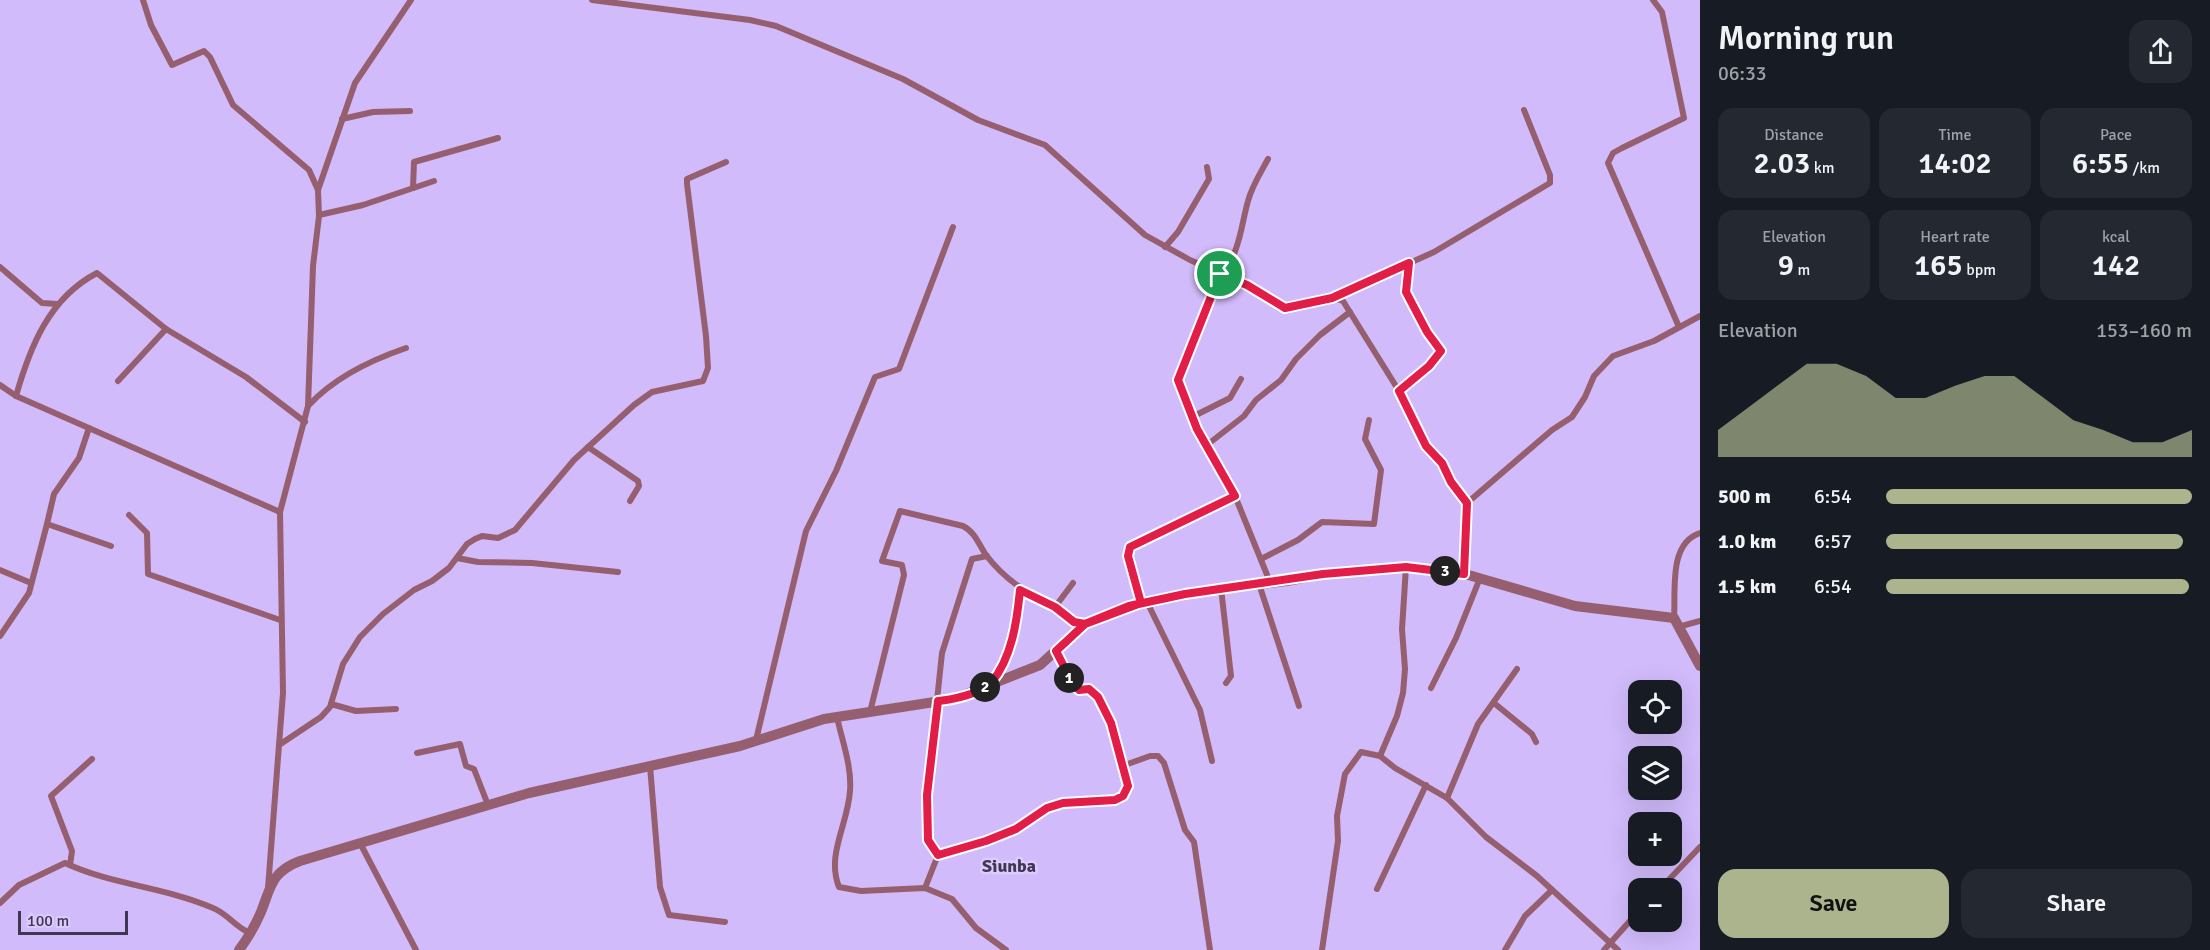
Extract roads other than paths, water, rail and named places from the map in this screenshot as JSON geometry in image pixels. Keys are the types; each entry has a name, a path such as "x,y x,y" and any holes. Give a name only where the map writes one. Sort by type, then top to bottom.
{"street":[{"path":"143,0 151,25 172,64 204,51 210,57 233,105 309,170 318,190"},
{"path":"404,8 406,0"},
{"path":"268,888 283,693 280,512 308,406 313,266 319,214 318,190 355,83 411,0"},
{"path":"592,0 776,26 903,79 978,120 1045,145 1129,222 1165,247 1247,285 1280,307 1332,298 1434,252 1550,183 1550,175 1524,110"},
{"path":"1653,0 1662,12 1684,118 1613,153 1608,163 1679,327"},
{"path":"342,119 373,112 410,111"},
{"path":"413,188 414,162 498,138"},
{"path":"1268,159 1248,199 1241,233 1228,267 1220,274 1191,352 1178,377 1181,392 1192,417 1235,496 1270,582"},
{"path":"279,746 321,717 331,704 344,664 360,637 383,614 414,590 440,575 475,539 482,536 498,538 514,530 588,447 634,405 652,392 703,381 708,368 706,336 687,179 726,162"},
{"path":"1165,247 1178,232 1209,179 1207,167"},
{"path":"319,214 363,205 434,181"},
{"path":"756,740 806,531 836,471 875,377 899,369 953,226"},
{"path":"1399,391 1429,366 1441,351 1427,332 1406,292 1409,263"},
{"path":"0,267 42,303 57,304"},
{"path":"16,396 24,366 42,327 57,304 97,273 166,329 246,377 304,422"},
{"path":"1332,298 1343,301 1399,391 1426,446 1442,463 1451,482 1467,503 1464,574"},
{"path":"1207,446 1244,416 1256,400 1281,380 1296,359 1320,335 1350,312"},
{"path":"1467,503 1552,430 1572,417 1585,397 1594,376 1612,356 1639,348 1700,316"},
{"path":"118,381 166,329"},
{"path":"308,406 319,394 375,359 406,348"},
{"path":"1192,417 1230,398 1241,379"},
{"path":"0,385 16,396 280,512"},
{"path":"1261,559 1298,540 1322,522 1374,524 1381,470 1365,439 1369,420"},
{"path":"0,636 17,614 31,583 54,494 79,458 89,428"},
{"path":"588,447 638,481 639,486 630,501"},
{"path":"1212,761 1200,710 1144,603 1128,556 1130,547 1235,496"},
{"path":"870,712 904,575 902,565 882,561 900,512 963,526 970,530 987,556 1020,590 1055,607 1074,622 1085,624"},
{"path":"129,516 147,533 148,574 280,620"},
{"path":"47,524 111,546"},
{"path":"1700,533 1687,539 1676,566 1676,623 1700,666"},
{"path":"938,855 928,840 927,795 942,653 972,559 987,556"},
{"path":"457,558 478,562 532,563 618,572"},
{"path":"1380,756 1397,716 1403,693 1405,669 1402,629 1406,567"},
{"path":"239,950 250,933 274,878 292,864 488,805 756,740 837,717 960,697 1040,665 1085,624 1144,603 1221,588 1323,574 1406,567 1464,574 1575,606 1676,623 1700,621"},
{"path":"0,570 31,583"},
{"path":"1431,688 1456,638 1480,578"},
{"path":"1055,607 1073,583"},
{"path":"1258,583 1299,706"},
{"path":"1221,588 1232,676 1226,683"},
{"path":"990,685 1010,645 1016,627 1020,590"},
{"path":"938,855 986,841 1016,829 1047,808 1063,803 1115,800 1123,796 1128,786 1111,723 1098,697 1089,689 1079,690 1073,684 1056,651"},
{"path":"1447,798 1478,724 1517,669"},
{"path":"1494,703 1532,734 1536,742"},
{"path":"331,704 356,711 396,709"},
{"path":"837,717 850,776 847,811 833,862 839,887 861,891 925,888 952,899 976,928 1006,950"},
{"path":"417,753 460,744 466,766 477,773 488,805"},
{"path":"1322,950 1338,841 1337,816 1345,774 1360,752 1380,756 1395,768 1447,798 1486,837 1552,890 1618,950"},
{"path":"1121,762 1125,765 1150,756 1158,756 1164,763 1185,830 1194,842 1210,950"},
{"path":"70,865 72,851 51,796 92,759"},
{"path":"650,765 660,887 669,915 725,922"},
{"path":"1377,890 1426,785"},
{"path":"360,843 416,950"},
{"path":"1671,878 1700,847"},
{"path":"925,888 938,855"},
{"path":"0,903 19,885 65,863 94,877 159,890 213,908 224,914 236,927 250,933"},
{"path":"1505,950 1525,916 1552,890"},
{"path":"1604,950 1628,923"}],"district":[{"name":"Siunba","path":"1009,866"}]}
